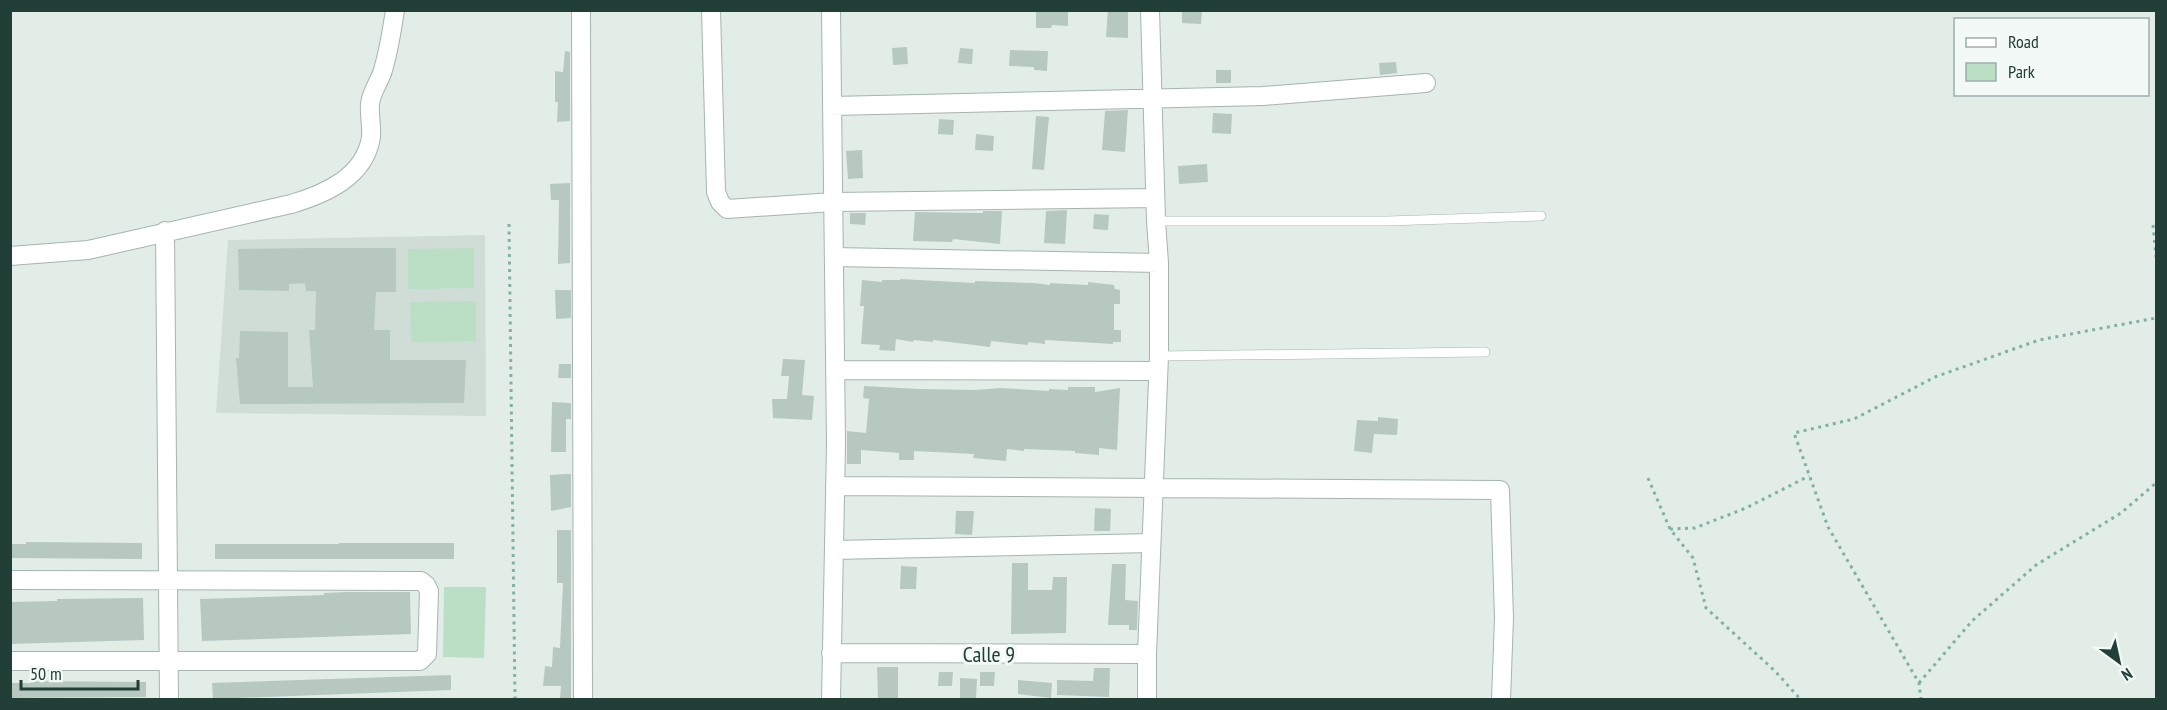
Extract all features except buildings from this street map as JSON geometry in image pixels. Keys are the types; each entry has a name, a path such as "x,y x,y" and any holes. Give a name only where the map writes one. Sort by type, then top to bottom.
{"street":[{"path":"10,256 88,250 308,199 339,185 359,166 367,153 371,136 370,104 388,53 395,10"},
{"path":"581,10 583,699"},
{"path":"711,10 716,192 720,202 727,209 833,202 1155,198"},
{"path":"831,10 835,370 831,699"},
{"path":"1147,699 1159,263 1150,10"},
{"path":"832,106 1263,96 1426,83"},
{"path":"165,231 169,699"},
{"path":"834,257 1159,263"},
{"path":"835,370 1158,364"},
{"path":"835,486 1500,490 1504,618 1501,699"},
{"path":"834,550 1151,543"},
{"path":"10,580 421,581 429,591 427,654 420,662 10,661"},
{"name":"Calle 9","path":"831,653 1147,654"}],"lane":[{"path":"1156,221 1387,220 1541,216"},
{"path":"1158,364 1485,352"}],"path":[{"path":"509,224 516,699"},
{"path":"2153,225 2157,257"},
{"path":"1921,699 1919,683 1827,527 1794,433 1854,419 1935,377 2039,340 2157,318"},
{"path":"1670,529 1695,528 1746,508 1809,476"},
{"path":"1648,478 1670,529 1693,558 1706,608 1775,671 1801,699"},
{"path":"1919,683 1972,621 2036,565 2121,513 2157,483"}],"shaded area":[{"path":"485,235 486,416 216,413 228,240"}],"green space":[{"path":"474,248 474,288 408,289 408,249"},
{"path":"476,301 476,341 411,342 410,302"},
{"path":"444,587 486,587 484,658 443,657"}]}
